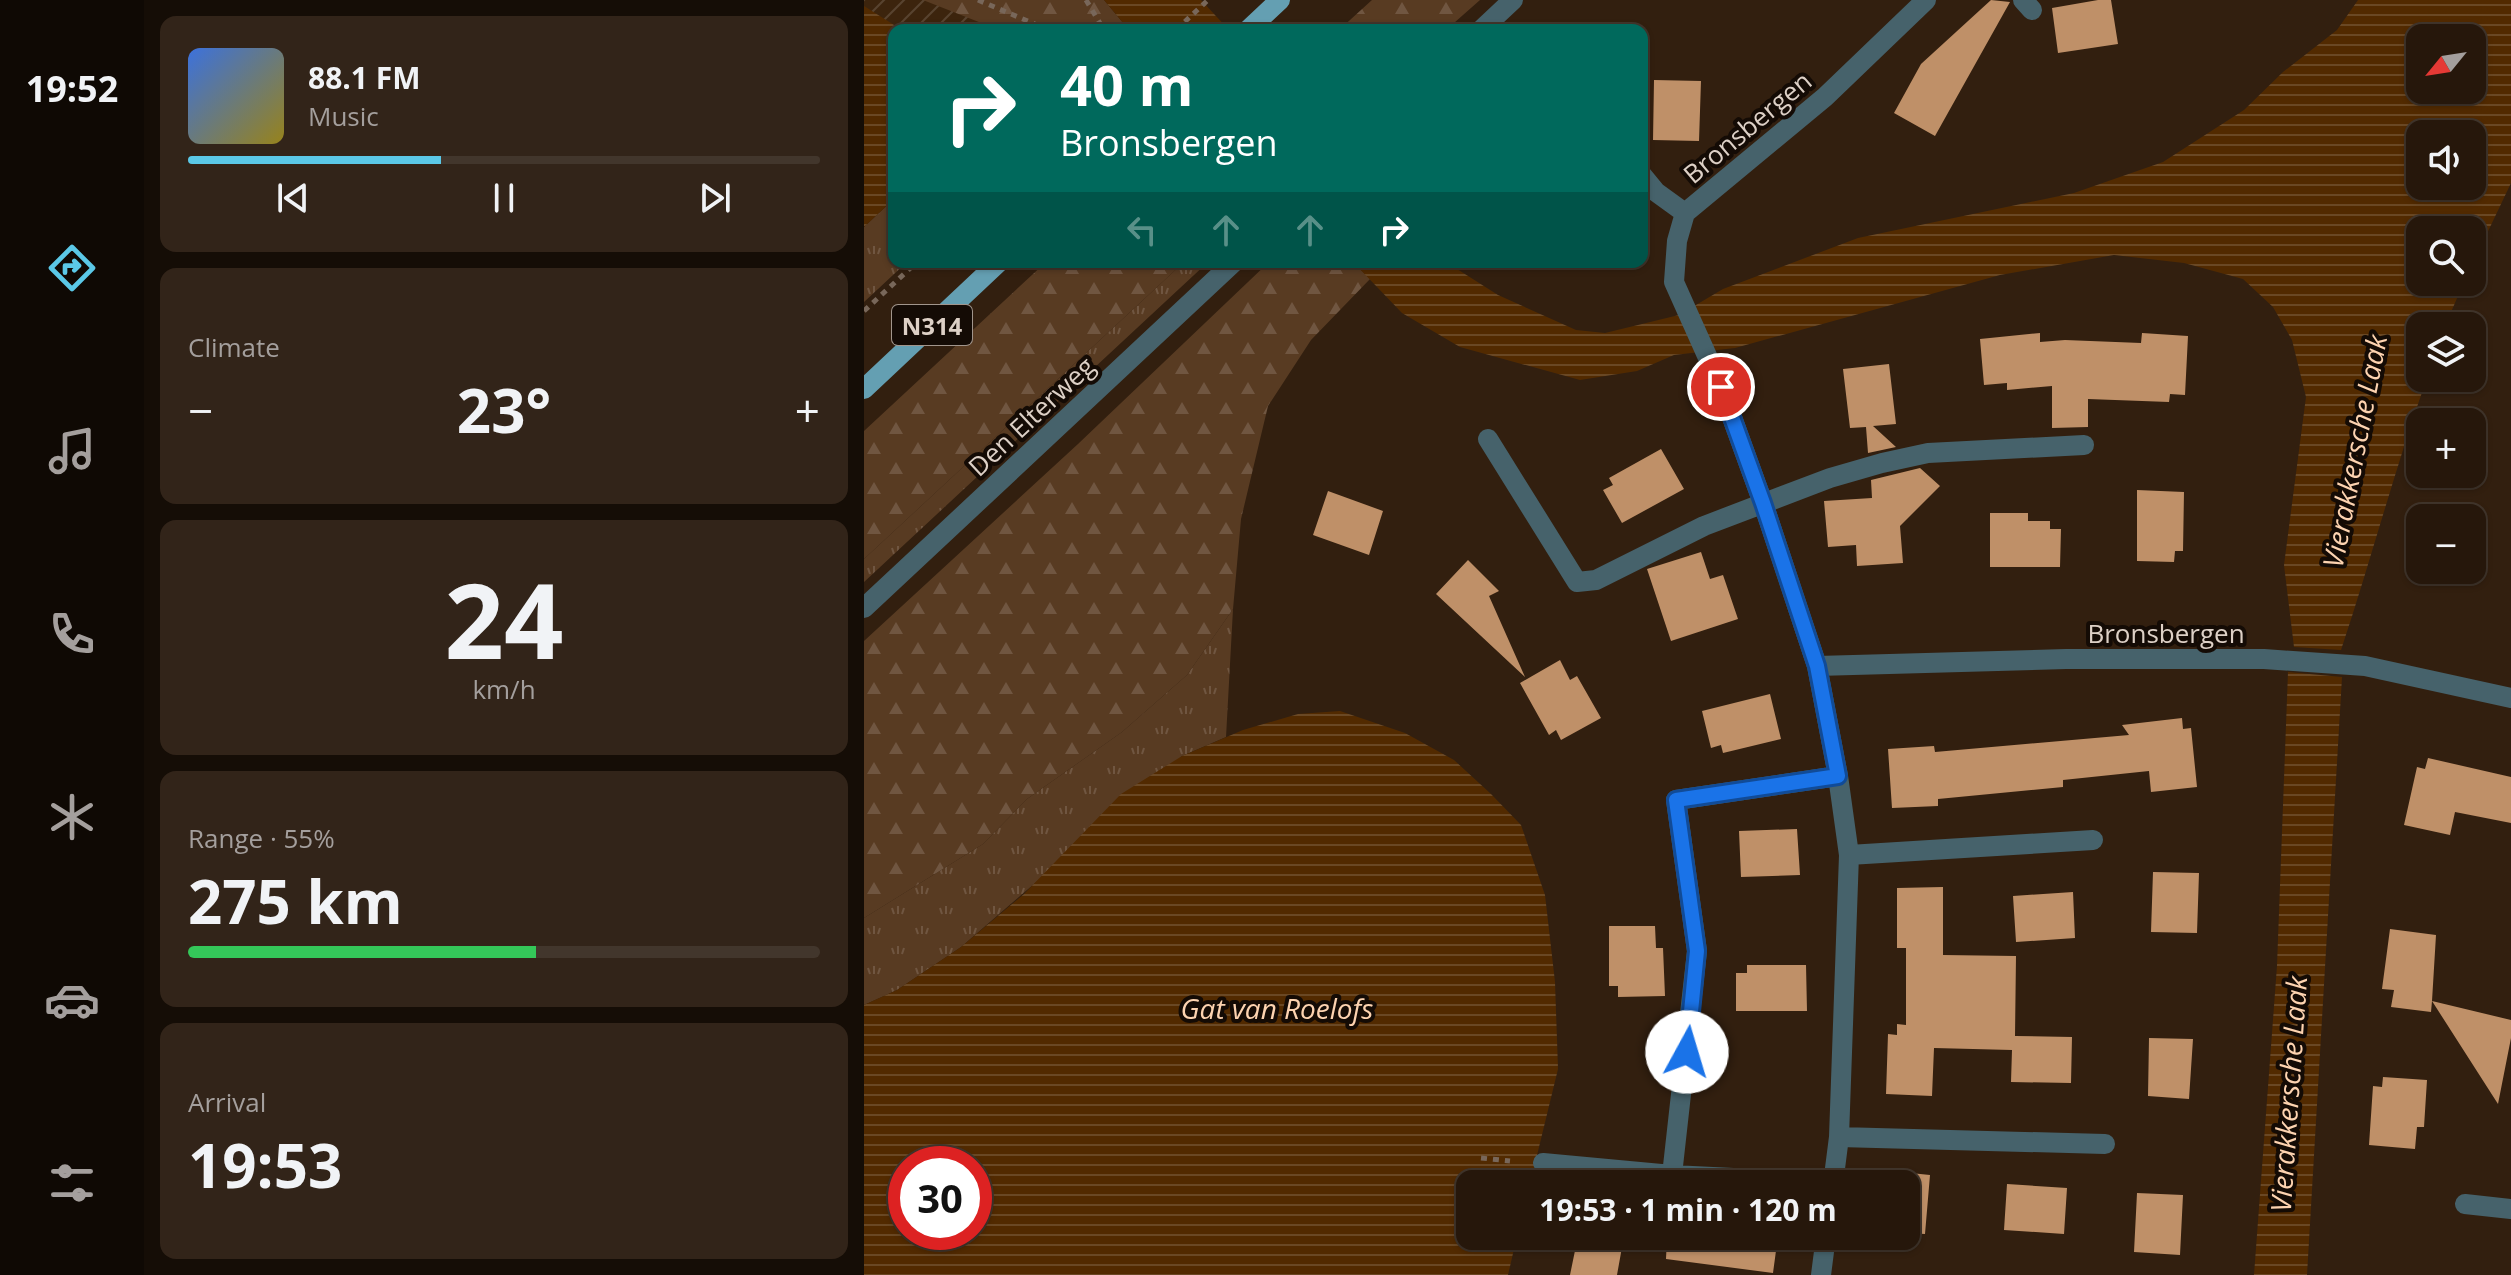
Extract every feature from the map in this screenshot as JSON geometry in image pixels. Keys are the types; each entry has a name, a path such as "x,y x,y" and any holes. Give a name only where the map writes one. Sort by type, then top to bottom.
{"main road":[{"path":"1254,24 1280,0"},
{"name":"N314","path":"864,389 993,268"}],"street":[{"path":"1487,24 1513,0"},
{"name":"Bronsbergen","path":"1835,1170 1839,1137 1849,855 1838,776 1817,666 1763,503 1721,387 1674,282 1677,241 1685,213 1825,97 1926,0"},
{"path":"1648,182 1685,213"},
{"name":"Den Elterweg","path":"864,608 1228,268"},
{"path":"1488,439 1577,582 1596,580 1704,526 1882,463 1928,453 2084,445"},
{"name":"Bronsbergen","path":"1817,666 2066,659 2264,659 2365,666 2511,698"},
{"path":"1673,1170 1697,951 1676,800 1838,776"},
{"path":"1849,855 2093,840"},
{"path":"1839,1137 2105,1144"},
{"name":"Bronsbergen","path":"1543,1163 1618,1170"},
{"path":"2465,1204 2511,1209"},
{"path":"1821,1275 1824,1250"}],"path":[{"path":"978,0 1035,24"},
{"path":"1086,0 1100,24"},
{"path":"1182,24 1208,0"},
{"path":"864,311 911,268"}],"shaded area":[{"path":"864,0 1040,0 1015,24 888,24 888,58 864,171"}],"green space":[{"path":"923,0 1104,0 1124,24 984,24"},
{"path":"1372,0 1480,0 1453,24 1346,24"},
{"path":"888,205 888,268 901,268 864,302 864,227"},
{"path":"1040,268 1178,268 864,559 864,431"},
{"path":"1178,268 1202,268 864,582 864,559"},
{"path":"1263,268 1359,268 1370,279 1311,340 1268,406 1241,519 1233,609 1187,675 1122,732 1027,799 983,844 864,918 864,641"},
{"path":"1233,609 1226,737 1182,756 961,947 897,990 864,1005 864,918 983,844 1027,799 1122,732 1187,675"}],"water":[{"path":"1104,0 1201,0 1223,24 1124,24"},
{"name":"Vierakkersche Laak","path":"2358,0 2511,0 2511,183 2486,236 2486,216 2406,216 2406,296 2458,296 2451,312 2406,312 2406,392 2422,392 2417,408 2406,408 2406,440 2341,650 2294,647 2284,565 2306,397 2292,340 2273,307 2243,279 2184,263 2114,255 2000,275 1735,348 1674,355 1637,371 1580,380 1460,347 1402,313 1359,268 1455,268 1498,295 1576,330 1605,333 1679,315 1723,289 1858,238 2074,193 2163,162 2244,110 2283,72 2337,30"},
{"path":"864,6 892,24 888,24 888,205 864,227"},
{"name":"Vierakkersche Laak","path":"2288,672 2342,677 2307,1275 2254,1275 2277,966"},
{"name":"Gat van Roelofs","path":"1340,711 1405,733 1454,760 1521,825 1545,895 1555,982 1558,1069 1533,1170 1456,1170 1456,1250 1514,1250 1508,1275 864,1275 864,1005 897,990 961,947 1024,894 1121,794 1182,756 1243,730 1298,714"}],"building":[{"path":"1991,0 2010,2 1935,136 1894,113 1921,64"},
{"path":"2111,0 2118,44 2058,53 2052,8"},
{"path":"1654,80 1701,81 1699,141 1653,140"},
{"path":"2040,333 2040,342 2141,343 2142,333 2188,336 2185,395 2170,394 2169,402 2088,399 2088,427 2052,428 2052,386 2007,390 2007,383 1984,385 1980,339"},
{"path":"1889,364 1896,424 1873,426 1896,447 1868,453 1866,427 1850,428 1843,369"},
{"path":"1661,449 1684,489 1622,523 1603,490 1613,485 1609,478"},
{"path":"1920,468 1940,486 1900,526 1903,563 1857,566 1856,545 1828,547 1824,501 1872,498 1871,480"},
{"path":"2137,490 2184,492 2183,551 2175,551 2174,562 2137,561"},
{"path":"1328,491 1383,511 1369,555 1313,535"},
{"path":"1990,513 2028,513 2028,521 2050,521 2050,529 2061,529 2060,567 1990,567"},
{"path":"1701,552 1710,579 1723,575 1738,619 1671,641 1647,569"},
{"path":"1468,560 1499,591 1489,596 1525,677 1436,594"},
{"path":"1560,660 1570,680 1577,676 1601,718 1561,740 1556,730 1549,735 1520,683"},
{"path":"1770,694 1781,739 1723,753 1721,745 1711,748 1702,711"},
{"path":"2182,718 2183,729 2191,728 2197,787 2151,792 2149,771 2063,780 2063,787 1938,799 1938,806 1892,808 1888,749 1934,746 1935,752 2129,735 2122,725"},
{"path":"2428,758 2511,777 2511,823 2455,812 2450,835 2404,825 2417,767 2425,769"},
{"path":"1797,829 1800,875 1741,877 1739,831"},
{"path":"2153,872 2199,873 2197,933 2151,932"},
{"path":"1943,887 1943,955 2016,956 2015,1036 2072,1037 2071,1083 2011,1082 2012,1050 1934,1048 1932,1096 1886,1094 1888,1034 1897,1035 1897,1024 1906,1025 1906,948 1897,948 1897,888"},
{"path":"2073,892 2075,938 2016,942 2013,896"},
{"path":"1609,926 1655,926 1656,948 1663,948 1665,996 1618,997 1618,986 1609,986"},
{"path":"2390,929 2436,935 2431,1012 2391,1007 2394,990 2382,989"},
{"path":"1747,965 1806,965 1807,1011 1736,1011 1736,973 1747,973"},
{"path":"2432,1001 2511,1020 2511,1038 2498,1104"},
{"path":"2149,1038 2193,1039 2189,1099 2148,1096"},
{"path":"2383,1077 2427,1080 2424,1127 2417,1127 2415,1149 2369,1145 2373,1086 2382,1087"},
{"path":"1920,1174 1930,1175 1925,1234 1920,1234"},
{"path":"2007,1184 2067,1188 2064,1234 2004,1230"},
{"path":"2137,1193 2183,1195 2180,1255 2134,1252"},
{"path":"1575,1250 1621,1250 1617,1275 1570,1275"},
{"path":"1666,1250 1776,1250 1773,1273 1666,1259"}],"route":[{"path":"1687,1052 1697,951 1676,800 1838,776 1817,666 1721,387"}]}
